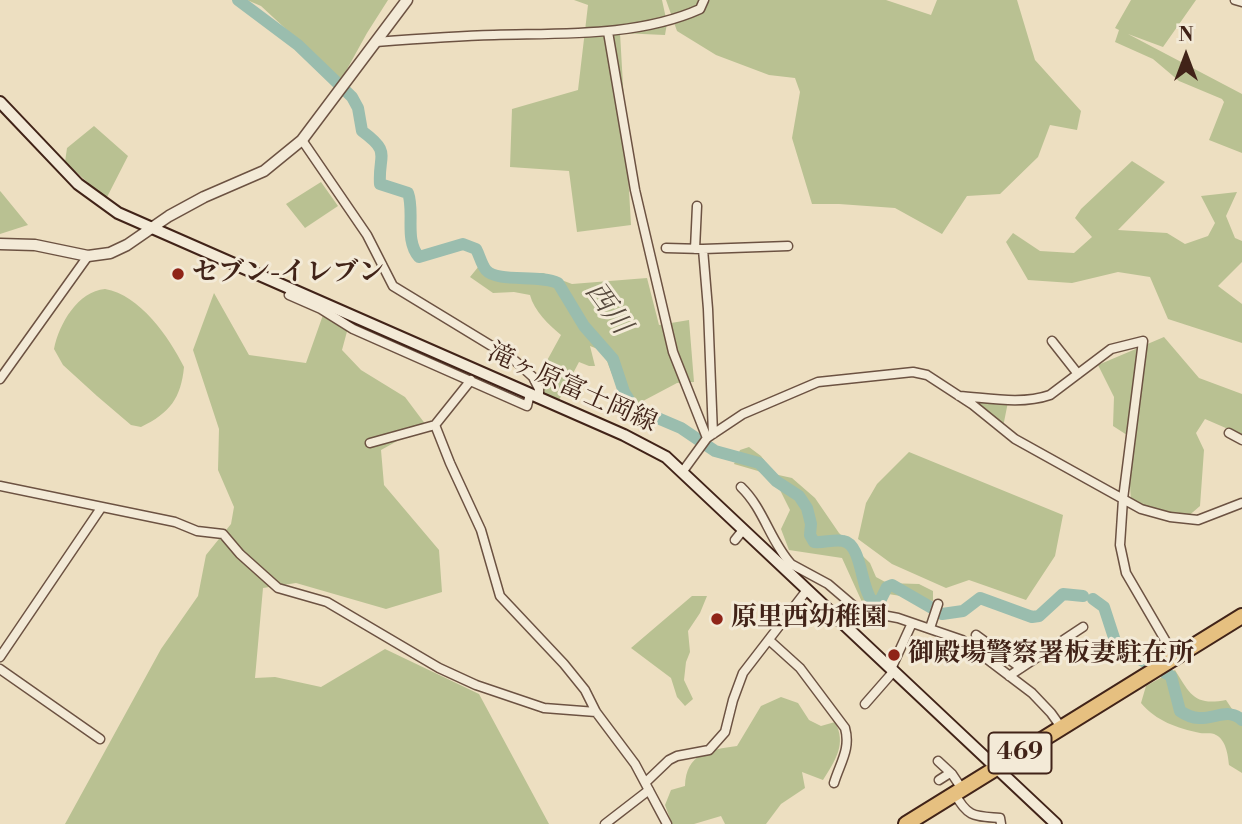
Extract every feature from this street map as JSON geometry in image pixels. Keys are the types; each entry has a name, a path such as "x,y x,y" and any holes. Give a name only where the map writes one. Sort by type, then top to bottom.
{"highway":[{"name":"469","path":"906,824 1242,616"}],"main road":[{"name":"滝ヶ原富士岡線","path":"0,102 92,197 118,213 648,446 683,471 743,530 788,567 807,590 1056,824"}],"street":[{"path":"0,244 35,245 88,256 110,253 204,197 264,171 302,140 407,0"},
{"path":"376,42 463,36 608,32 684,17 700,9 705,0"},
{"path":"1235,0 1242,2"},
{"path":"608,32 635,190 673,352 710,436"},
{"path":"289,295 321,309 353,329 527,406 539,389 533,377 513,359 393,286 367,236 302,140"},
{"path":"696,206 710,436"},
{"path":"666,248 788,246"},
{"path":"0,379 88,256"},
{"path":"1052,341 1078,374"},
{"path":"957,396 1019,401 1050,395 1111,349 1143,341 1123,499 1120,545 1126,573 1171,660"},
{"path":"683,471 710,436 743,414 818,382 913,372 927,375 973,405 1015,439 1141,509 1198,520 1242,503"},
{"path":"370,443 435,425 471,380"},
{"path":"435,425 481,530 500,596 585,690 596,712 635,764 667,824"},
{"path":"1229,433 1242,440"},
{"path":"0,486 175,522 197,531 223,534 240,554 278,588 327,602 439,668 476,685 544,708 596,712"},
{"path":"741,487 753,499 788,567 828,584 855,607 878,616 912,622 962,640 1038,699 1061,727"},
{"path":"0,657 102,508"},
{"path":"735,540 743,530"},
{"path":"605,824 647,786 669,760 677,756 703,753 714,745 725,732 743,673 807,590"},
{"path":"930,628 938,604"},
{"path":"865,704 892,671 912,622"},
{"path":"1009,676 1083,627"},
{"path":"975,635 1021,668"},
{"path":"769,640 800,668 845,728 847,749 834,783"},
{"path":"0,669 100,739"},
{"path":"938,761 950,773 963,808 971,815 1000,818 1001,824"},
{"path":"939,780 950,773"}],"green space":[{"path":"247,0 388,0 341,80 261,6"},
{"path":"574,0 662,0 667,23 665,35 620,33 631,225 577,232 569,171 510,167 512,109 578,90 588,5"},
{"path":"666,0 886,0 931,15 937,0 1017,0 1035,60 1081,111 1077,130 1050,125 1038,157 1000,194 967,196 942,234 895,208 812,204 792,138 800,92 795,78 769,75 716,55 677,31"},
{"path":"1131,0 1196,0 1163,47 1128,34 1242,94 1242,153 1209,140 1224,102 1222,99 1179,81 1153,59 1115,42 1119,30 1115,28"},
{"path":"94,126 128,156 106,199 65,162 67,148"},
{"path":"1132,161 1165,182 1118,230 1167,233 1185,244 1208,236 1215,223 1201,196 1237,192 1226,216 1235,238 1242,241 1242,262 1218,286 1242,304 1242,343 1168,319 1150,277 1118,272 1072,283 1028,280 1006,242 1013,233 1040,251 1074,253 1092,237 1075,218 1081,209"},
{"path":"321,182 338,206 305,228 286,204"},
{"path":"1,192 28,225 0,234"},
{"path":"479,266 498,273 543,273 572,284 647,278 659,325 689,320 694,382 677,383 626,410 603,351 590,346 595,366 579,362 558,402 544,394 538,377 561,335 538,312 530,295 514,292 493,293 470,277"},
{"path":"105,289 118,293 141,308 162,331 184,367 177,396 167,410 141,427 131,425 97,396 63,365 54,349 60,329 71,310 86,296"},
{"path":"214,293 249,355 306,363 323,315 349,324 342,350 361,370 405,397 426,425 381,450 384,485 439,550 442,592 386,609 296,583 263,588 255,678 275,677 321,687 385,649 479,694 549,824 65,824 161,649 198,596 206,555 231,524 234,507 218,470 219,429 193,350"},
{"path":"1164,337 1199,378 1242,394 1242,435 1205,419 1196,433 1204,450 1200,506 1186,518 1131,502 1127,435 1113,426 1114,397 1098,365"},
{"path":"966,398 1008,402 1003,427"},
{"path":"749,447 761,456 774,474 792,478 815,498 839,533 870,563 876,577 887,583 919,584 933,591 933,601 888,594 862,602 842,558 789,550 781,529 790,510 776,482 758,471 734,464 740,450"},
{"path":"909,452 1063,515 1055,556 1026,600 969,580 946,588 892,564 858,539 866,503 877,484"},
{"path":"692,596 707,596 688,631 690,652 684,680 693,699 685,706 677,697 671,678 631,648"},
{"path":"1175,670 1194,696 1207,701 1226,700 1242,724 1242,773 1229,765 1226,748 1219,737 1168,723 1153,715 1141,703 1146,686"},
{"path":"781,697 798,703 809,720 821,726 835,722 840,745 823,780 802,772 805,788 781,804 766,824 725,824 721,816 694,824 672,824 665,805 671,790 685,786 686,775 695,760 717,749 737,746 761,706"}],"waterway":[{"name":"西川","path":"238,0 298,45 352,97 358,108 362,131 377,144 382,154 380,184 408,193 412,242 419,257 463,244 476,249 484,268 492,274 558,283 584,326 613,359 624,392 634,408 681,428 715,451 759,463 776,481 799,496 807,508 811,524 810,535 814,542 843,541 854,550 872,601 880,601 887,587 892,585 932,608"},
{"name":"西川","path":"942,614 963,611 980,598 1032,617 1039,616 1063,594 1083,596"},
{"name":"西川","path":"1093,599 1104,607 1117,647 1171,676 1180,711 1198,718 1228,714 1242,720"}],"place":[{"name":"セブン-イレブン","path":"178,274"},
{"name":"原里西幼稚園","path":"717,619"},
{"name":"御殿場警察署板妻駐在所","path":"894,655"}]}
